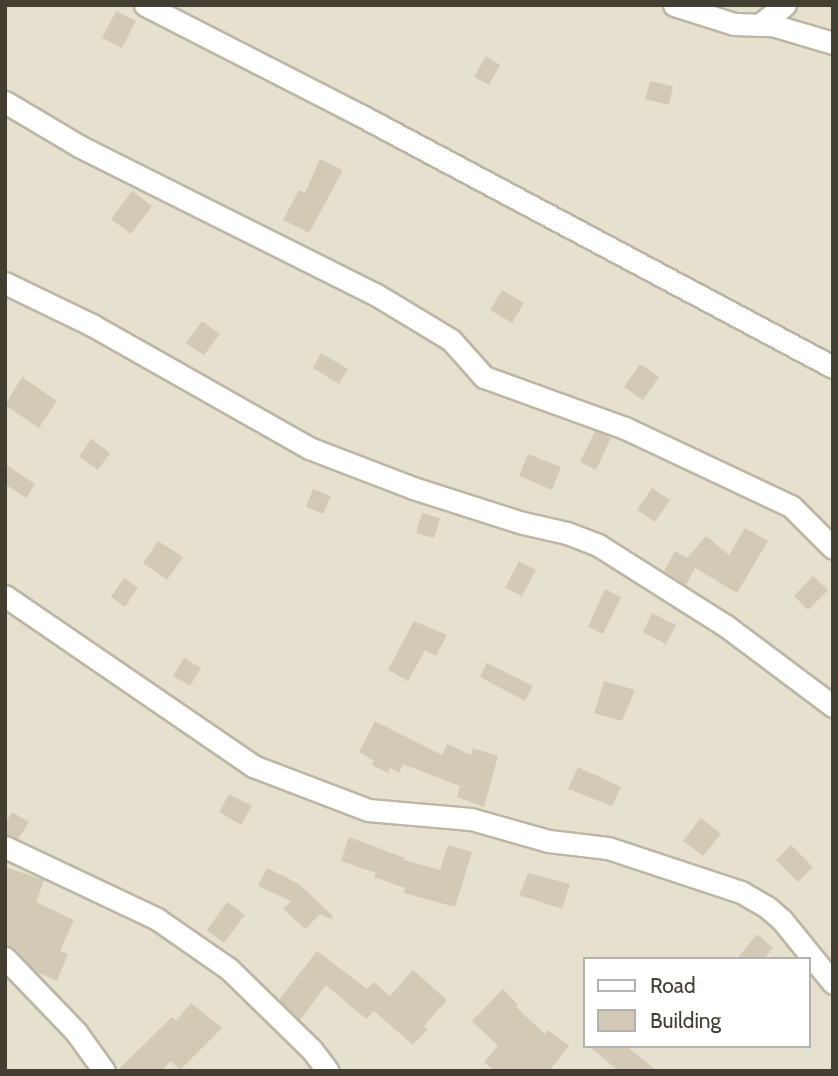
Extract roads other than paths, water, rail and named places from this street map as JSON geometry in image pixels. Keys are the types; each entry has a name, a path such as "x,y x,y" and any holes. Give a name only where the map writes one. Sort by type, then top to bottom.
{"street":[{"path":"145,5 360,115 833,367"},
{"path":"674,5 734,24 772,25 833,43"},
{"path":"759,25 785,5"},
{"path":"5,102 79,146 374,294 451,340 484,377 625,428 792,506 833,548"},
{"path":"5,283 92,325 309,448 413,488 523,523 567,533 598,545 716,619 833,706"},
{"path":"5,596 253,766 368,810 471,819 549,841 607,848 741,892 767,907 782,920 833,983"},
{"path":"5,847 167,926 229,969 312,1049 328,1071"},
{"path":"5,958 76,1032 104,1071"}]}
